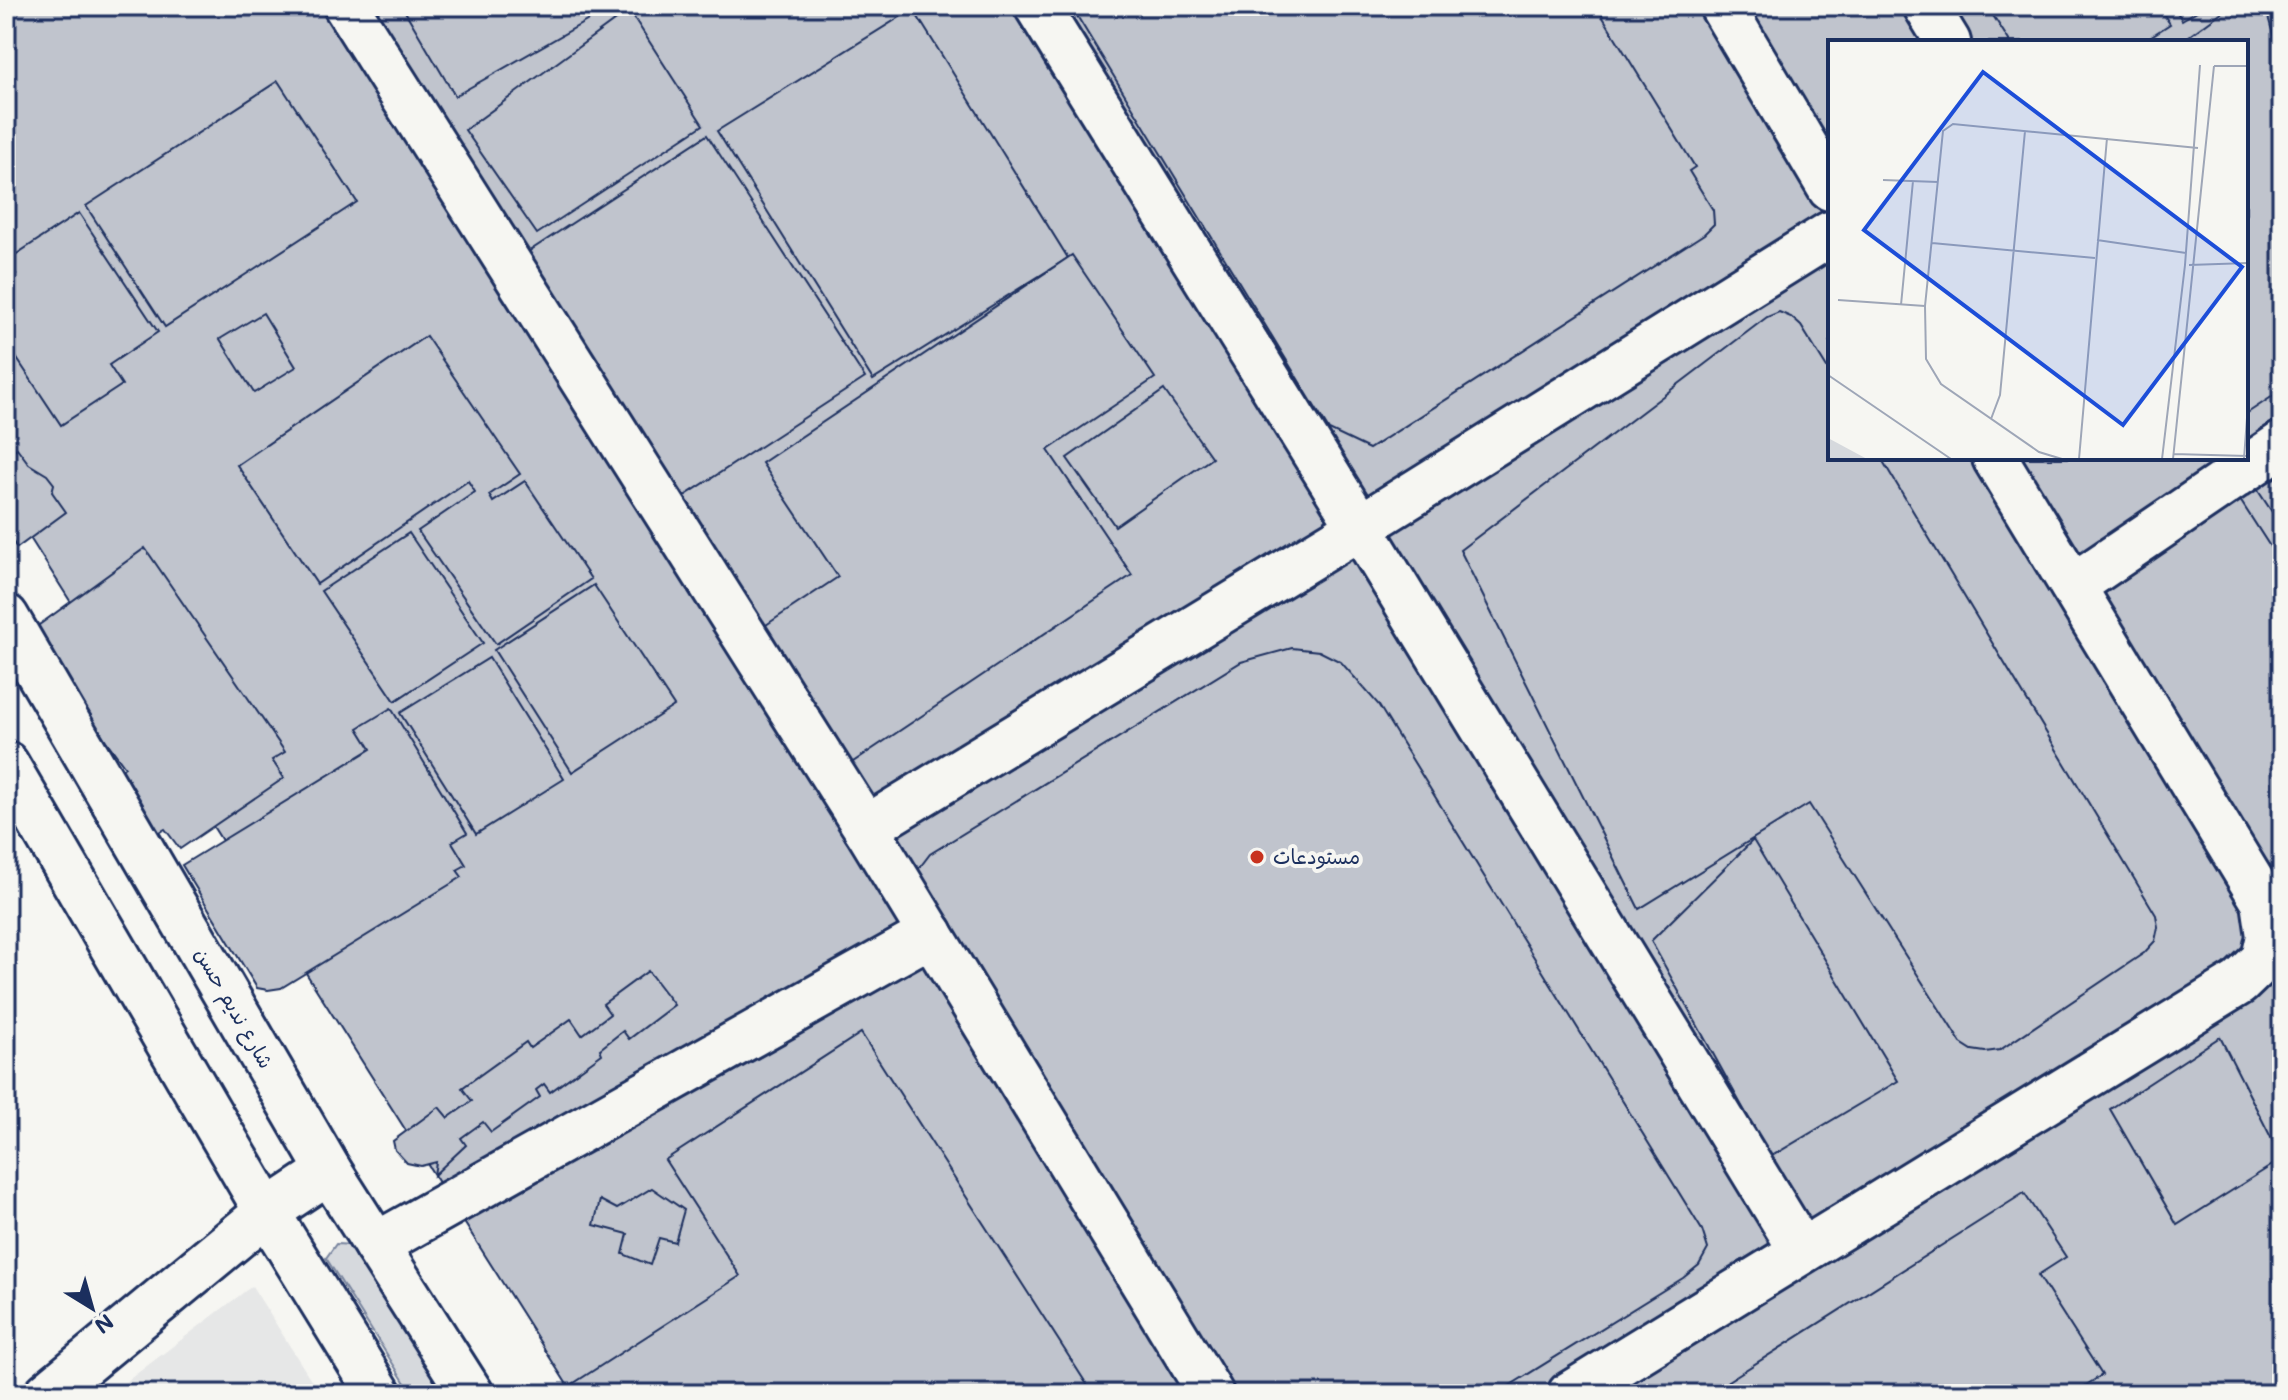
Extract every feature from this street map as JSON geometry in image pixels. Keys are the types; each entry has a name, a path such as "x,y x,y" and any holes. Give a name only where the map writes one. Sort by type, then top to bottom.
{"street":[{"path":"346,6 866,828 1211,1394"},
{"path":"1037,6 1360,527 1802,1251"},
{"path":"1722,6 1828,185"},
{"path":"1926,6 1947,40"},
{"path":"866,828 1360,527 1828,235"},
{"path":"2248,458 2282,444"},
{"path":"1570,1394 2239,983 2264,959 2269,936 2264,902 1996,460"},
{"path":"2073,586 2214,471 2242,460"},
{"name":"شارع نديم حسن","path":"6,617 329,1171 471,1394"},
{"path":"6,764 267,1212 379,1394"},
{"path":"376,1245 931,934"},
{"path":"47,1394 267,1212 329,1171"}],"shaded area":[{"path":"336,1244 353,1245 446,1394 412,1394 326,1258"},
{"path":"252,1286 320,1394 110,1394"}],"building":[{"name":"مستودعات","path":"6,6 2282,6 2282,1394 573,1394 6,500"},
{"path":"613,6 455,96 403,8"},
{"path":"1071,6 1596,6 1695,167 1689,171 1713,210 1714,224 1704,234 1369,449 1329,430"},
{"path":"1987,6 2158,6 2170,24 2145,40 2009,40"},
{"path":"2173,6 2205,6 2182,20"},
{"path":"2230,6 2265,6 2282,66 2282,390 2248,413 2248,40 2184,40"},
{"path":"913,9 1068,258 873,380 717,131"},
{"path":"629,10 703,125 537,234 465,130"},
{"path":"278,81 357,202 165,327 86,206"},
{"path":"707,135 865,378 669,506 511,263"},
{"path":"79,213 158,332 109,365 122,385 61,425 6,342 6,281 16,274 6,261"},
{"path":"1072,255 1155,378 1048,450 1132,575 838,772 748,637 838,577 762,463"},
{"path":"1779,312 1791,317 1801,326 1828,370 1828,460 1882,460 2156,915 2158,927 2155,941 2144,953 2000,1050 1972,1050 1961,1043 1809,804 1639,909 1460,550 1767,317"},
{"path":"263,313 296,367 254,393 220,339"},
{"path":"426,336 520,474 489,495 493,502 525,481 591,579 496,644 418,531 475,492 468,481 317,584 237,465"},
{"path":"1164,390 1212,458 1115,526 1067,458"},
{"path":"17,448 29,464 47,475 54,484 52,492 66,512 17,548 6,532 6,456"},
{"path":"2282,455 2282,527 2249,477"},
{"path":"2231,486 2282,565 2282,901 2087,583"},
{"path":"409,533 483,643 395,701 321,591"},
{"path":"145,548 285,752 272,760 284,778 180,849 165,829 158,833 116,773 125,767 28,633"},
{"path":"594,585 674,706 572,772 494,650"},
{"path":"1292,648 1319,651 1341,662 1378,704 1702,1230 1708,1249 1699,1265 1683,1278 1496,1394 1216,1394 917,871 930,854 1241,662"},
{"path":"489,658 564,779 476,834 400,713"},
{"path":"391,708 467,833 452,842 466,865 457,870 462,877 281,988 257,988 182,865 371,749 358,728"},
{"path":"1753,840 1898,1081 1770,1157 1651,941"},
{"path":"648,971 674,1005 629,1039 623,1031 600,1049 602,1054 550,1092 544,1084 536,1090 540,1097 491,1132 483,1122 461,1138 466,1145 434,1175 436,1162 421,1166 407,1163 395,1150 393,1141 439,1107 448,1118 472,1101 462,1088 526,1042 530,1048 571,1019 582,1035 610,1014 603,1004"},
{"path":"861,1033 1093,1394 557,1394 740,1276 665,1160"},
{"path":"2220,1037 2282,1159 2177,1225 2110,1109"},
{"path":"652,1188 684,1210 675,1242 659,1238 650,1265 623,1254 628,1234 594,1225 600,1200 617,1209"},
{"path":"2024,1193 2066,1257 2038,1275 2102,1375 2072,1394 1736,1394 1728,1381"}],"place":[{"name":"مستودعات","path":"1257,857"}]}
